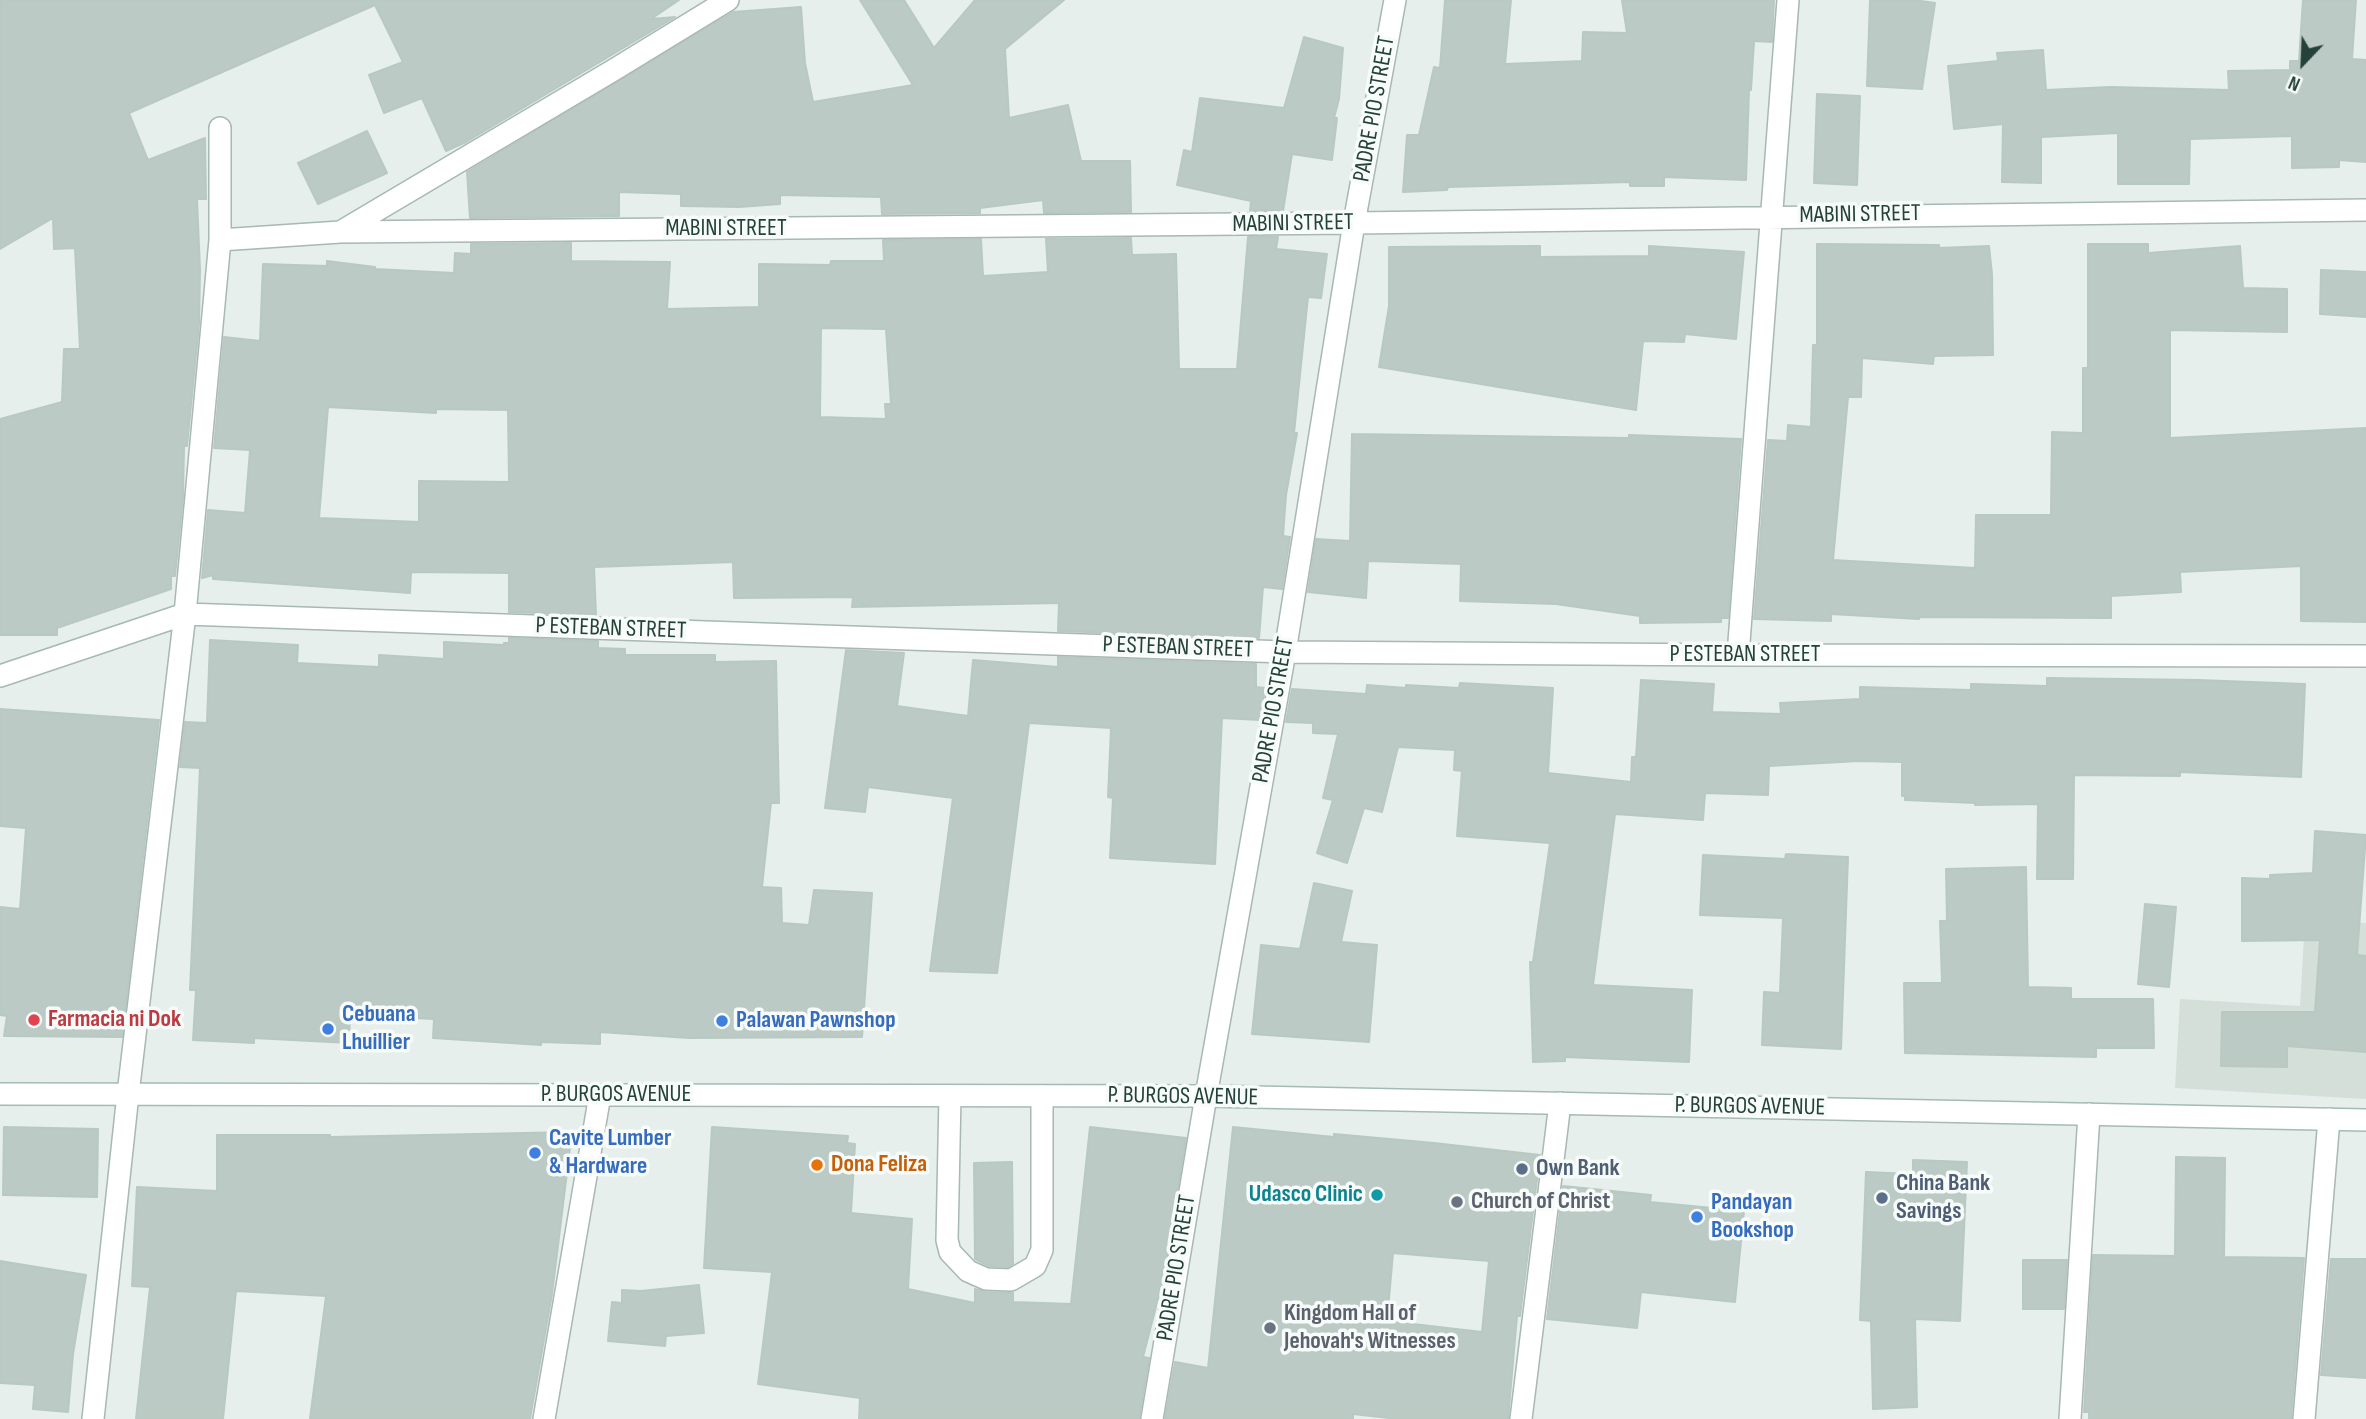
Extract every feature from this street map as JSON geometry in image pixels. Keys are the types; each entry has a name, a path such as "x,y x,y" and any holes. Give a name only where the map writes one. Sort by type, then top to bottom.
{"street":[{"path":"340,232 727,0"},
{"name":"PADRE PIO STREET","path":"1152,1419 1285,652 1354,223 1395,0"},
{"path":"1738,655 1788,0"},
{"path":"93,1419 128,1094 185,614 220,240 220,128"},
{"name":"MABINI STREET","path":"220,240 340,232 1354,223 2366,209"},
{"name":"P ESTEBAN STREET","path":"0,676 185,614 1285,652 2366,656"},
{"name":"P. BURGOS AVENUE","path":"0,1094 1206,1096 2366,1120"},
{"path":"544,1419 600,1095"},
{"path":"950,1096 947,1240 950,1252 968,1271 986,1279 1011,1280 1029,1272 1035,1266 1042,1250 1042,1096"},
{"path":"1521,1419 1560,1103"},
{"path":"2070,1419 2089,1114"},
{"path":"2304,1419 2329,1119"}],"shaded area":[{"path":"2305,919 2366,923 2366,1099 2175,1088 2180,999 2300,1006"}],"building":[{"path":"0,0 679,0 651,19 675,17 466,142 446,151 422,98 384,113 369,75 403,62 375,5 129,113 148,160 205,138 206,199 197,199 199,324 187,446 184,446 183,497 175,576 171,576 171,589 57,628 57,635 0,635 0,419 62,402 64,349 80,349 75,248 54,249 53,218 0,249"},
{"path":"860,0 904,0 934,48 975,0 1064,0 1005,49 1009,118 1068,105 1081,161 1130,161 1131,212 1044,213 1043,200 980,208 980,213 882,214 881,197 780,195 780,204 739,207 681,206 681,194 619,192 619,216 470,218 467,172 733,12 801,7 805,63 813,102 913,85"},
{"path":"1445,0 1511,0 1505,64 1582,61 1583,32 1627,33 1622,0 1774,0 1772,42 1754,41 1749,90 1746,180 1664,177 1664,186 1630,186 1630,182 1448,187 1447,190 1403,192 1407,135 1419,135 1434,67 1440,68"},
{"path":"1870,0 1935,3 1922,89 1867,86"},
{"path":"2303,0 2356,0 2352,59 2366,60 2366,162 2339,160 2339,167 2292,168 2292,136 2190,139 2189,184 2118,184 2118,133 2041,137 2041,183 2002,182 2003,124 1954,129 1948,66 1998,61 1997,53 2043,50 2046,90 2110,87 2229,90 2228,71 2290,70 2290,61 2299,61"},
{"path":"1304,37 1343,48 1339,99 1334,118 1337,118 1332,160 1292,154 1283,211 1250,211 1251,201 1177,185 1184,150 1192,152 1200,98 1284,108"},
{"path":"1817,94 1860,96 1857,185 1814,183"},
{"path":"367,131 387,173 318,204 298,163"},
{"path":"1248,237 1278,237 1276,249 1327,254 1321,298 1308,297 1294,433 1297,433 1286,495 1283,536 1290,537 1282,589 1263,587 1259,638 1058,631 1059,603 852,607 853,597 734,598 733,562 594,567 596,615 509,612 509,573 411,572 410,593 213,579 213,575 202,578 208,510 245,513 250,450 214,448 224,337 260,341 263,264 327,266 327,261 375,269 454,273 455,253 471,254 471,244 571,243 571,261 670,262 667,309 759,307 759,264 830,265 831,261 884,261 883,240 981,239 983,276 1048,272 1046,239 1131,238 1132,255 1176,254 1179,369 1237,369","holes":["821,328 886,329 891,404 885,404 886,419 820,417","328,407 436,413 436,409 508,410 509,482 419,481 419,522 319,518"]},
{"path":"1817,244 1939,245 1939,248 1989,246 1992,274 1993,355 1934,356 1933,364 1862,358 1861,397 1848,397 1833,560 1975,568 1976,515 2051,515 2052,432 2083,433 2083,368 2088,368 2088,244 2148,244 2148,253 2240,246 2243,288 2287,289 2287,332 2170,330 2170,438 2366,428 2366,622 2301,621 2301,566 2180,572 2181,592 2111,596 2111,618 1919,619 1831,614 1831,621 1754,619 1768,440 1787,441 1788,425 1811,427 1813,345 1817,345"},
{"path":"1540,246 1540,257 1649,256 1649,246 1744,252 1736,339 1685,334 1684,342 1643,341 1636,410 1379,367 1389,306 1389,247"},
{"path":"2321,270 2366,272 2366,317 2320,314"},
{"path":"1352,434 1629,438 1629,435 1741,439 1728,618 1721,618 1721,622 1640,623 1640,616 1556,604 1460,601 1461,564 1368,561 1366,598 1308,592 1316,539 1350,541"},
{"path":"509,638 598,641 598,648 625,649 625,655 715,655 715,662 776,661 779,803 771,803 762,887 781,888 782,923 809,925 814,890 872,893 862,1037 689,1038 600,1032 600,1044 541,1042 541,1045 433,1038 434,1019 350,1015 349,1043 254,1038 254,1043 193,1040 196,990 190,990 200,768 180,767 185,722 207,723 210,640 298,645 297,663 379,667 379,655 444,659 444,642 504,645 509,643"},
{"path":"846,650 904,653 897,706 968,716 973,660 1058,667 1058,657 1256,664 1256,687 1265,688 1260,720 1222,718 1215,864 1110,858 1113,798 1108,797 1111,728 1029,723 997,973 930,971 953,798 868,787 865,812 825,808"},
{"path":"2047,678 2305,684 2301,777 2180,772 2180,776 2074,775 2073,879 2037,879 2038,804 1975,805 1905,800 1905,796 1902,796 1902,762 1859,761 1769,766 1768,795 1705,793 1703,820 1615,814 1593,985 1692,990 1689,1062 1565,1057 1565,1061 1533,1062 1530,962 1533,962 1550,843 1457,836 1462,771 1454,770 1455,750 1398,747 1382,812 1364,808 1347,863 1317,853 1333,800 1323,798 1338,734 1313,733 1313,723 1286,722 1292,689 1366,694 1367,685 1459,688 1460,683 1553,688 1548,773 1631,782 1632,757 1636,757 1641,680 1714,684 1712,712 1781,714 1780,703 1860,699 1860,687 1971,690 1971,684 2047,686"},
{"path":"0,709 159,720 122,1037 4,1036 7,1016 0,1015 0,907 20,909 26,828 0,826"},
{"path":"2315,831 2366,835 2357,955 2366,956 2366,1052 2287,1046 2287,1067 2221,1066 2222,1012 2315,1012 2320,940 2242,941 2242,878 2270,879 2270,875 2313,873"},
{"path":"1786,854 1848,857 1841,1049 1762,1045 1764,992 1780,993 1783,918 1700,915 1703,855 1785,859"},
{"path":"2026,867 2028,987 2071,988 2071,999 2153,999 2154,1048 2096,1048 2096,1057 1905,1053 1904,983 1942,983 1940,921 1947,921 1946,869"},
{"path":"1314,883 1352,891 1341,942 1377,945 1369,1042 1252,1034 1261,945 1300,949"},
{"path":"2145,904 2176,907 2169,987 2138,984"},
{"path":"4,1127 98,1129 97,1197 3,1195"},
{"path":"712,1127 848,1136 847,1143 855,1144 851,1213 912,1219 908,1289 975,1303 975,1289 1013,1293 1013,1302 1071,1304 1090,1127 1186,1138 1161,1287 1143,1357 1149,1358 1139,1419 859,1419 860,1398 758,1384 772,1272 704,1268"},
{"path":"1233,1127 1434,1143 1540,1155 1520,1316 1517,1316 1508,1419 1398,1419 1353,1414 1353,1419 1165,1419 1175,1362 1208,1368","holes":["1393,1253 1489,1261 1482,1332 1387,1321"]},
{"path":"572,1132 552,1294 530,1419 310,1419 326,1296 236,1291 223,1419 136,1419 150,1287 132,1286 137,1187 217,1191 217,1135 330,1137"},
{"path":"2176,1157 2225,1158 2224,1257 2304,1258 2291,1419 2089,1419 2089,1412 2084,1412 2093,1255 2175,1256"},
{"path":"1913,1160 1967,1162 1960,1321 1915,1319 1917,1407 1873,1409 1871,1321 1860,1320 1866,1172 1913,1174"},
{"path":"1012,1162 1013,1264 1008,1267 989,1266 975,1259 974,1163"},
{"path":"1563,1186 1651,1195 1650,1202 1744,1211 1735,1302 1641,1292 1637,1328 1547,1319"},
{"path":"2331,1259 2366,1259 2366,1378 2321,1375"},
{"path":"2023,1260 2067,1260 2064,1309 2023,1309"},
{"path":"0,1261 86,1275 73,1354 68,1412 33,1409 35,1385 0,1383"},
{"path":"699,1285 704,1333 666,1336 665,1346 608,1341 612,1302 622,1303 622,1290 641,1291"}],"place":[{"name":"Farmacia ni Dok","path":"34,1020"},
{"name":"Palawan Pawnshop","path":"722,1021"},
{"name":"Cebuana Lhuillier","path":"328,1029"},
{"name":"Cavite Lumber & Hardware","path":"535,1153"},
{"name":"Dona Feliza","path":"817,1165"},
{"name":"Own Bank","path":"1522,1169"},
{"name":"Udasco Clinic","path":"1377,1195"},
{"name":"China Bank Savings","path":"1882,1198"},
{"name":"Church of Christ","path":"1457,1202"},
{"name":"Pandayan Bookshop","path":"1697,1217"},
{"name":"Kingdom Hall of Jehovah's Witnesses","path":"1270,1328"}]}
